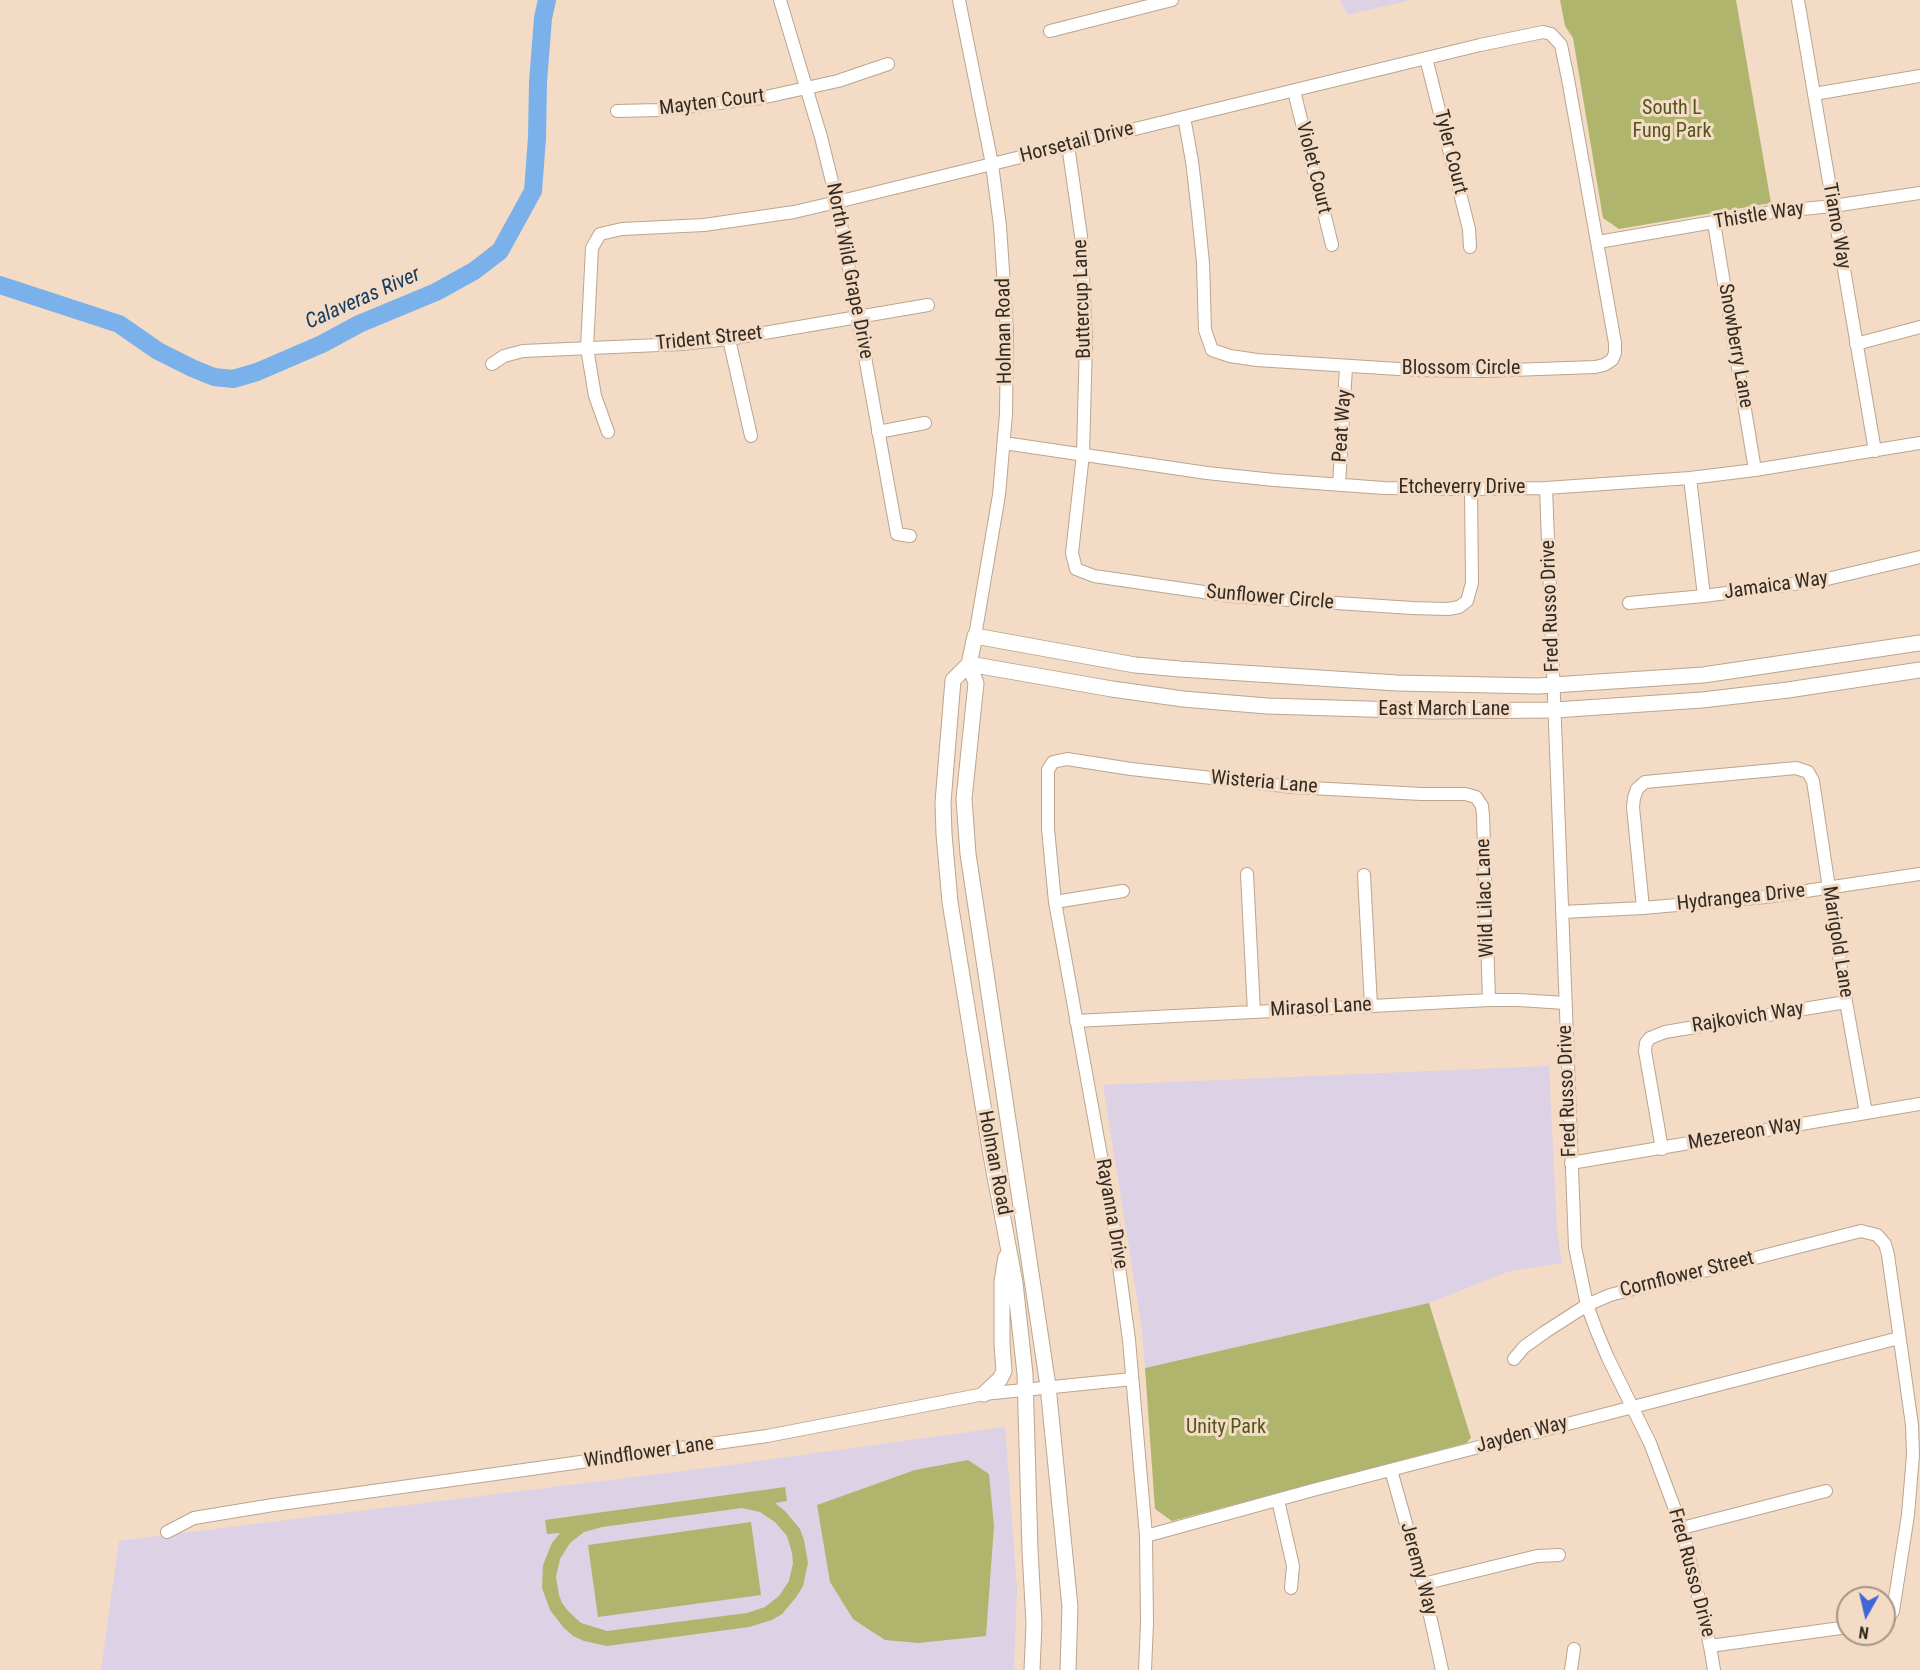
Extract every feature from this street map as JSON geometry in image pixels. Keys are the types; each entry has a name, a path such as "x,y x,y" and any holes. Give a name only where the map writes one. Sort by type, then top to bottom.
{"main road":[{"name":"Holman Road","path":"975,636 969,664 976,683 964,799 968,854 1048,1386 1070,1607 1068,1670"},
{"name":"East March Lane","path":"975,636 1135,665 1180,669 1397,683 1554,685 1703,675 1920,643"},
{"name":"Holman Road","path":"969,664 953,680 943,802 944,834 951,910 991,1155 1015,1283 1025,1389 1034,1624 1032,1670"},
{"name":"East March Lane","path":"969,664 1183,699 1266,706 1432,711 1555,710 1702,700 1788,690 1920,670"},
{"path":"984,1394 1000,1379 1004,1371 1002,1281 1009,1242"}],"street":[{"name":"North Wild Grape Drive","path":"780,0 822,137 837,202 897,534 910,536"},
{"name":"Holman Road","path":"958,0 992,164 1001,237 1007,331 1004,443 999,495 975,636"},
{"path":"1050,31 1172,0"},
{"name":"Tiamo Way","path":"1798,0 1875,451"},
{"name":"Horsetail Drive","path":"587,348 592,248 600,234 622,229 704,225 750,219 837,202 1426,58 1535,33 1551,34"},
{"name":"Blossom Circle","path":"1184,117 1192,161 1203,262 1205,330 1212,350 1230,356 1257,360 1346,367 1483,371 1604,365 1612,360 1615,343 1561,45 1551,34"},
{"name":"Tyler Court","path":"1426,58 1469,230 1470,247"},
{"name":"Mayten Court","path":"617,111 659,110 761,98 807,89 862,74 888,64"},
{"path":"1815,94 1920,76"},
{"name":"Violet Court","path":"1294,91 1332,245"},
{"name":"Buttercup Lane","path":"1068,145 1081,236 1084,280 1086,397 1083,454"},
{"name":"Thistle Way","path":"1598,242 1772,212 1833,206 1920,193"},
{"name":"Snowberry Lane","path":"1714,223 1755,470"},
{"name":"Trident Street","path":"492,364 504,356 523,351 682,344 729,339 928,305"},
{"path":"1856,344 1920,327"},
{"path":"729,339 751,436"},
{"path":"587,348 595,396 608,432"},
{"name":"Peat Way","path":"1339,485 1346,367"},
{"path":"878,432 925,423"},
{"name":"Etcheverry Drive","path":"1004,443 1207,473 1339,485 1471,489 1546,488 1690,478 1755,470 1920,443"},
{"name":"Sunflower Circle","path":"1083,454 1072,553 1076,569 1094,576 1231,596 1376,606 1448,609 1460,607 1467,601 1472,583 1471,489"},
{"path":"1690,478 1704,596"},
{"name":"Fred Russo Drive","path":"1546,488 1575,1247 1587,1305 1608,1358 1650,1443 1682,1528 1714,1670"},
{"name":"Jamaica Way","path":"1629,603 1704,596 1823,580 1920,557"},
{"name":"Wisteria Lane","path":"1053,762 1067,759 1131,769 1293,787 1420,794 1465,794 1476,797"},
{"name":"Rayanna Drive","path":"1053,762 1048,770 1047,830 1055,902 1122,1282 1132,1379 1146,1536 1147,1612 1144,1670"},
{"name":"Marigold Lane","path":"1643,908 1634,807 1637,789 1645,782 1796,768 1808,772 1813,781 1846,1002 1866,1113"},
{"name":"Wild Lilac Lane","path":"1476,797 1482,806 1483,816 1489,1000"},
{"path":"1247,874 1254,1012"},
{"name":"Hydrangea Drive","path":"1562,912 1643,908 1766,897 1920,874"},
{"path":"1364,875 1371,1006"},
{"path":"1055,902 1124,891"},
{"name":"Mirasol Lane","path":"1076,1021 1489,1000 1565,1003"},
{"name":"Rajkovich Way","path":"1662,1149 1645,1050 1650,1038 1665,1032 1846,1002"},
{"name":"Mezereon Way","path":"1571,1163 1920,1104"},
{"name":"Cornflower Street","path":"1514,1359 1524,1347 1545,1332 1587,1305 1610,1295 1861,1231 1877,1235 1885,1244 1899,1338"},
{"path":"1896,1591 1912,1484 1912,1425 1899,1338"},
{"name":"Jayden Way","path":"1146,1536 1631,1406 1899,1338"},
{"name":"Windflower Lane","path":"167,1532 194,1518 737,1441 984,1394 1132,1379"},
{"name":"Jeremy Way","path":"1391,1470 1423,1584 1442,1670"},
{"path":"1682,1528 1826,1491"},
{"path":"1278,1500 1293,1566 1290,1588"},
{"path":"1423,1584 1537,1556 1559,1555"},
{"path":"1710,1646 1836,1629"},
{"path":"1571,1670 1574,1649"}],"shaded area":[{"path":"1340,0 1410,0 1348,15"},
{"path":"1549,1066 1557,1231 1562,1263 1510,1271 1429,1303 1145,1368 1142,1329 1103,1085"},
{"path":"1005,1427 1017,1589 1014,1670 101,1670 119,1541 730,1465"}],"green space":[{"name":"South L Fung Park","path":"1560,0 1736,0 1771,203 1619,229 1603,218 1573,38 1565,26"},
{"name":"Unity Park","path":"1429,1303 1471,1438 1466,1443 1172,1521 1155,1509 1145,1368"},
{"path":"968,1460 989,1474 994,1526 986,1636 918,1643 885,1640 853,1619 830,1582 817,1505 915,1470"},
{"path":"785,1487 787,1501 775,1503 800,1529 808,1563 803,1586 797,1596 782,1614 772,1620 749,1627 607,1646 573,1636 550,1610 542,1588 543,1565 552,1543 560,1533 547,1534 545,1520","holes":["742,1508 760,1512 775,1522 787,1536 793,1563 789,1581 779,1596 765,1607 747,1613 607,1631 581,1623 562,1603 556,1577 560,1559 570,1543 584,1532 602,1527"]},
{"path":"751,1522 761,1595 598,1617 588,1545"}],"waterway":[{"name":"Calaveras River","path":"0,285 119,324 158,351 192,368 214,377 233,379 257,372 322,344 359,324 436,292 474,271 500,251 533,191 538,82 543,18 547,0"}]}
